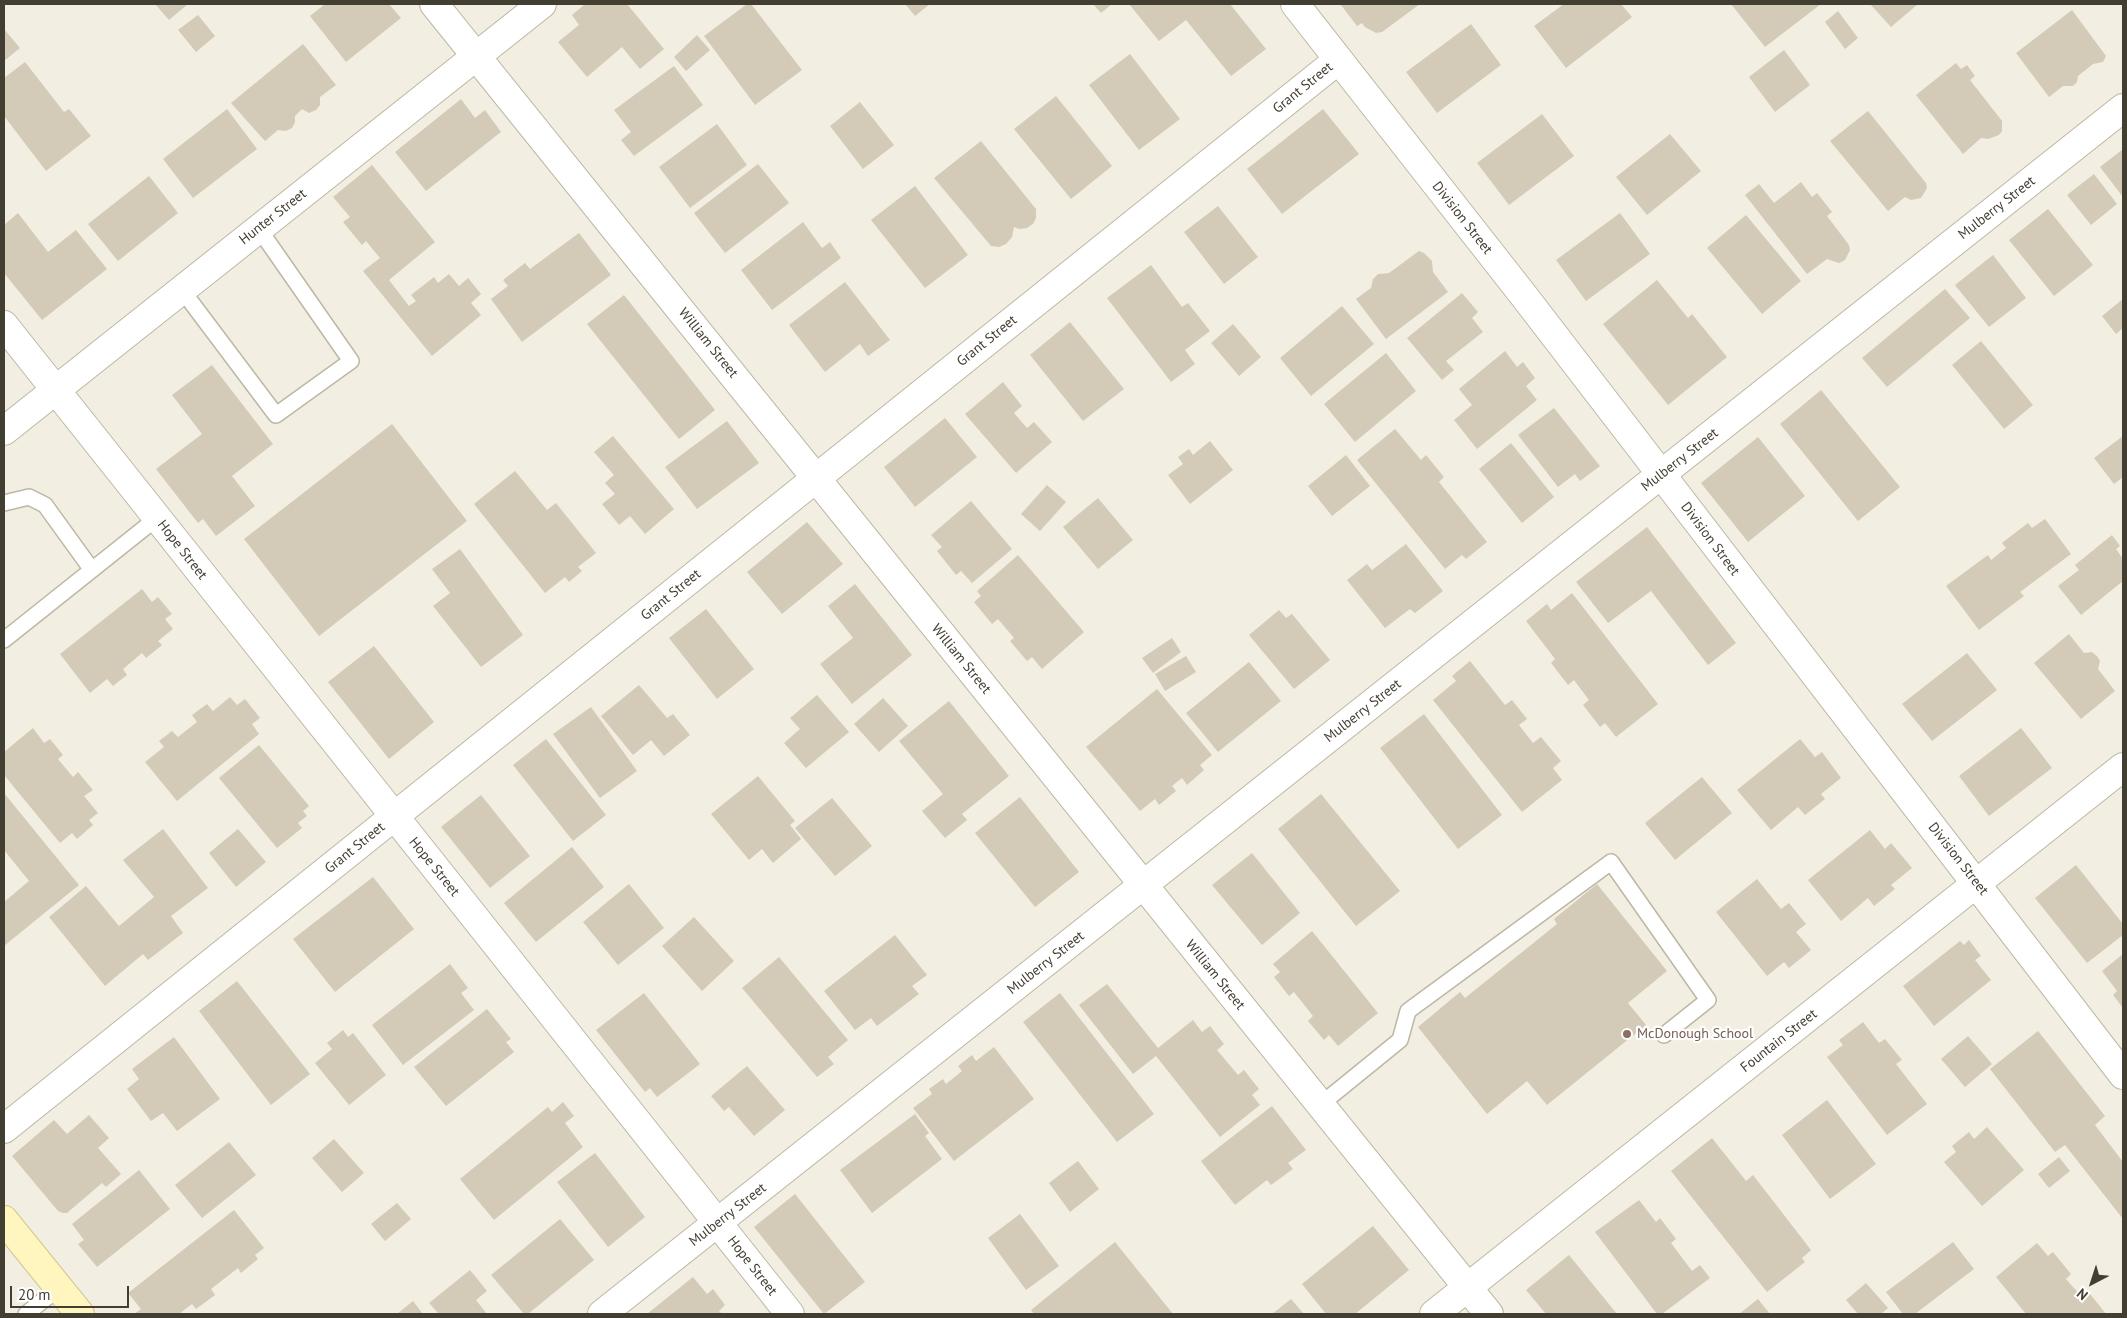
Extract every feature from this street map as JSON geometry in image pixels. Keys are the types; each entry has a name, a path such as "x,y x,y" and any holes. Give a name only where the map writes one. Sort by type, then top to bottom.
{"main road":[{"path":"4,1220 80,1314"}],"street":[{"name":"William Street","path":"434,4 1489,1314"},
{"name":"Hunter Street","path":"4,431 542,4"},
{"name":"Division Street","path":"1295,4 1524,296 2123,1075"},
{"name":"Grant Street","path":"4,1129 1338,60"},
{"name":"Mulberry Street","path":"602,1314 718,1224 2123,108"},
{"name":"Hope Street","path":"4,325 790,1314"},
{"name":"Fountain Street","path":"1434,1314 2123,767"}],"lane":[{"path":"182,290 276,415 351,361 259,229"},
{"path":"4,503 29,497 45,505 92,570"},
{"path":"4,640 157,518"},
{"path":"1320,1105 1400,1040 1408,1011 1611,862 1708,1000 1664,1034"},
{"path":"26,1314 58,1288"}],"building":[{"path":"155,4 188,4 169,20"},
{"path":"325,4 389,4 401,18 346,62 310,16"},
{"path":"585,4 627,4 664,49 640,69 622,47 587,77 558,42 579,25 572,15"},
{"path":"747,4 751,4 802,70 755,105 704,36"},
{"path":"905,4 930,4 915,16"},
{"path":"1093,4 1112,4 1101,13"},
{"path":"1129,4 1230,4 1266,49 1231,76 1186,20 1159,41"},
{"path":"1420,4 1382,32 1376,33 1365,27 1362,23 1357,26 1341,5"},
{"path":"1564,4 1621,4 1632,17 1566,68 1534,26"},
{"path":"1731,4 1821,4 1765,47"},
{"path":"1870,4 1918,4 1891,27"},
{"path":"2072,10 2106,56 2103,62 2093,64 2078,76 2077,82 2073,86 2063,86 2049,97 2016,53"},
{"path":"1838,11 1858,38 1845,49 1825,22"},
{"path":"198,15 215,36 196,52 178,30"},
{"path":"1471,24 1501,65 1437,113 1406,72"},
{"path":"4,29 20,48 4,61"},
{"path":"697,35 710,50 686,71 674,57"},
{"path":"303,44 336,85 320,97 320,105 316,110 309,113 302,109 295,116 292,128 286,131 278,130 265,141 231,103"},
{"path":"1784,50 1810,85 1775,112 1749,77"},
{"path":"1130,54 1180,119 1139,150 1089,85"},
{"path":"25,62 64,112 69,109 91,136 46,171 4,116 4,78"},
{"path":"1956,63 1961,69 1967,65 1975,76 1970,80 2002,121 2002,131 1999,135 1988,139 1981,138 1963,154 1916,95"},
{"path":"674,66 703,105 634,156 621,140 631,132 614,110"},
{"path":"1056,96 1112,166 1071,199 1014,129"},
{"path":"461,99 475,118 485,110 501,132 426,191 395,152"},
{"path":"860,102 894,145 863,169 830,126"},
{"path":"227,109 257,149 193,198 163,159"},
{"path":"1323,109 1359,154 1282,214 1247,169"},
{"path":"1868,111 1926,183 1927,188 1921,198 1911,200 1905,197 1888,211 1830,141"},
{"path":"1542,114 1574,156 1509,205 1477,163"},
{"path":"717,124 747,165 690,208 659,167"},
{"path":"1670,134 1701,171 1647,215 1616,177"},
{"path":"981,141 1036,209 1036,218 1033,224 1027,228 1019,229 1014,227 1012,237 1006,244 999,247 991,246 934,178"},
{"path":"2123,149 2123,197 2100,167"},
{"path":"758,164 789,203 725,253 694,213"},
{"path":"372,165 435,242 389,280 409,306 416,301 411,295 434,277 438,283 449,274 459,286 468,278 481,294 471,303 481,315 432,356 363,271 380,258 366,241 362,245 343,222 350,217 333,197"},
{"path":"2094,174 2117,204 2091,225 2067,195"},
{"path":"149,176 178,213 118,261 88,224"},
{"path":"1801,182 1812,197 1817,193 1832,212 1827,216 1849,245 1850,250 1845,260 1839,263 1827,259 1807,274 1745,195 1759,184 1774,203"},
{"path":"915,186 968,255 925,288 871,220"},
{"path":"1218,206 1258,257 1224,284 1184,232"},
{"path":"2048,209 2093,265 2054,296 2009,240"},
{"path":"18,213 48,252 76,230 107,269 42,320 4,273 4,225"},
{"path":"1620,213 1650,254 1586,301 1556,260"},
{"path":"1746,215 1801,281 1762,314 1707,248"},
{"path":"803,222 822,248 830,242 841,258 772,310 741,270"},
{"path":"579,233 611,275 522,342 491,299 508,286 503,280 525,263 530,269"},
{"path":"1419,251 1432,261 1433,272 1448,292 1386,339 1356,299 1371,288 1373,279 1378,274 1389,273"},
{"path":"1993,255 2026,298 1989,327 1955,285"},
{"path":"1151,265 1182,307 1188,303 1210,331 1185,350 1195,364 1171,382 1107,298"},
{"path":"1657,280 1688,318 1692,314 1727,357 1668,405 1603,324"},
{"path":"845,282 890,340 868,356 860,344 825,372 789,325"},
{"path":"1945,289 1970,318 1887,387 1862,358"},
{"path":"1462,293 1478,312 1472,318 1483,332 1446,361 1454,370 1442,380 1407,338"},
{"path":"624,295 715,410 679,439 587,324"},
{"path":"2123,299 2123,328 2116,334 2102,316"},
{"path":"1342,306 1374,344 1311,396 1280,358"},
{"path":"1070,322 1124,389 1083,421 1030,355"},
{"path":"1233,324 1261,357 1239,376 1211,343"},
{"path":"1981,341 2033,405 2004,429 1952,365"},
{"path":"1505,351 1517,367 1523,362 1535,378 1526,386 1537,400 1477,449 1454,420 1472,405 1459,389"},
{"path":"1386,353 1416,391 1355,442 1324,404"},
{"path":"212,365 273,444 232,476 255,506 216,536 203,519 198,523 156,469 202,434 172,395"},
{"path":"1003,382 1022,406 1014,413 1027,428 1034,422 1052,442 1016,473 965,414"},
{"path":"1821,390 1900,487 1858,521 1780,424"},
{"path":"1554,408 1600,466 1580,481 1575,474 1558,487 1518,435"},
{"path":"945,418 977,457 915,507 884,467"},
{"path":"727,421 759,463 697,509 665,467"},
{"path":"392,424 467,521 319,636 244,539"},
{"path":"1395,429 1421,460 1426,455 1444,477 1439,482 1487,542 1466,559 1462,555 1445,569 1357,460"},
{"path":"613,436 674,509 645,534 630,516 619,525 602,504 615,494 605,483 614,475 594,452"},
{"path":"2123,436 2123,477 2114,484 2094,458"},
{"path":"1758,437 1805,496 1748,542 1701,483"},
{"path":"1210,441 1233,470 1190,504 1168,475 1183,464 1178,457 1189,449 1193,455"},
{"path":"1511,443 1554,497 1522,523 1479,469"},
{"path":"1346,455 1370,486 1332,516 1308,486"},
{"path":"515,471 547,510 556,503 596,553 578,567 582,571 569,582 565,577 545,593 474,504"},
{"path":"1047,485 1066,502 1040,531 1021,514"},
{"path":"1098,498 1133,540 1098,569 1063,527"},
{"path":"971,501 1012,549 972,583 961,571 956,575 937,551 942,547 931,535"},
{"path":"2045,519 2071,554 2020,592 2024,596 1979,630 1946,586 1988,555 1991,560 2006,548 2002,543 2028,523 2032,528"},
{"path":"807,522 843,564 782,614 747,572"},
{"path":"1647,527 1736,643 1708,665 1651,591 1608,623 1576,582"},
{"path":"2112,535 2120,546 2116,549 2123,559 2123,581 2081,615 2058,586 2079,570 2075,565"},
{"path":"1406,544 1443,591 1415,613 1410,609 1385,628 1347,580 1367,564 1372,570"},
{"path":"460,549 523,635 481,667 433,606 450,593 432,569"},
{"path":"1018,555 1084,632 1042,669 1032,657 1027,661 1010,641 1014,638 998,619 992,624 974,602 981,596 977,591"},
{"path":"855,584 912,655 852,704 820,664 853,638 828,606"},
{"path":"142,589 152,602 158,597 172,614 165,619 173,629 158,641 162,645 146,658 142,653 123,669 127,675 113,686 107,679 90,693 60,654"},
{"path":"1572,593 1658,704 1616,737 1605,723 1600,727 1583,705 1589,700 1574,680 1568,685 1551,663 1555,659 1526,621 1547,604 1551,610"},
{"path":"706,609 754,669 717,699 669,638"},
{"path":"1279,610 1286,618 1292,614 1330,660 1294,689 1249,635"},
{"path":"2069,634 2084,653 2092,652 2097,656 2100,661 2098,669 2115,691 2081,719 2034,663"},
{"path":"1172,638 1181,652 1153,673 1142,658"},
{"path":"374,646 434,722 389,759 328,682"},
{"path":"1967,653 1997,690 1932,741 1902,704"},
{"path":"1186,656 1196,672 1165,691 1155,674"},
{"path":"1470,661 1505,705 1512,700 1527,719 1519,725 1533,743 1541,737 1561,761 1553,768 1562,780 1522,812 1433,700 1456,681 1452,676"},
{"path":"1249,662 1281,701 1218,752 1186,713"},
{"path":"639,685 667,718 673,714 690,735 664,756 651,740 633,755 601,716"},
{"path":"1157,689 1212,755 1200,765 1204,770 1187,785 1182,778 1172,786 1176,791 1159,805 1155,799 1140,811 1086,747"},
{"path":"817,695 849,732 806,768 784,743 800,729 790,718"},
{"path":"230,697 237,705 245,699 260,718 252,724 259,734 177,801 145,762 164,747 159,741 172,731 178,737 197,722 192,715 207,704 213,711"},
{"path":"883,698 908,726 879,752 854,724"},
{"path":"949,701 1009,776 962,814 967,820 945,838 922,811 943,794 899,741"},
{"path":"591,707 637,771 600,798 553,734"},
{"path":"1424,714 1502,815 1458,849 1380,748"},
{"path":"33,728 44,743 50,739 63,755 58,759 73,777 78,772 93,790 84,796 98,813 89,820 93,825 77,839 72,833 60,843 4,775 4,752"},
{"path":"2021,728 2052,768 1989,816 1959,776"},
{"path":"546,739 606,815 573,841 513,765"},
{"path":"1800,739 1815,757 1822,752 1841,778 1821,794 1825,799 1805,815 1798,807 1771,830 1737,790"},
{"path":"259,745 309,806 303,811 307,816 298,823 302,828 277,848 219,778"},
{"path":"758,776 795,821 790,825 801,839 773,863 762,849 749,860 711,814"},
{"path":"1702,777 1732,813 1675,860 1645,823"},
{"path":"4,793 79,885 4,946 4,902 29,881 4,850"},
{"path":"1321,794 1400,891 1356,926 1278,829"},
{"path":"481,795 530,856 490,888 441,827"},
{"path":"1020,797 1079,872 1035,907 975,833"},
{"path":"832,798 872,846 835,876 795,828"},
{"path":"163,829 208,888 171,916 183,933 148,960 143,954 105,986 49,917 86,886 119,926 154,897 123,860"},
{"path":"238,829 266,862 236,887 209,853"},
{"path":"1870,830 1885,849 1891,843 1912,868 1891,885 1895,889 1874,906 1868,898 1841,921 1808,880"},
{"path":"572,847 604,887 536,942 504,903"},
{"path":"1252,853 1300,913 1262,945 1212,885"},
{"path":"2076,865 2123,924 2123,935 2087,963 2035,898"},
{"path":"373,877 414,929 335,992 293,939"},
{"path":"1757,879 1781,909 1789,903 1806,924 1796,932 1811,950 1789,968 1784,962 1767,976 1716,912"},
{"path":"629,884 664,928 618,965 583,922"},
{"path":"1597,884 1667,971 1628,1003 1646,1025 1547,1105 1527,1081 1487,1114 1418,1027 1460,992 1465,998 1557,924 1554,919"},
{"path":"694,917 734,961 702,991 662,946"},
{"path":"1312,931 1378,1013 1338,1046 1329,1035 1324,1040 1308,1021 1313,1016 1294,992 1289,996 1274,977 1280,972 1273,964"},
{"path":"895,935 927,975 912,986 919,994 877,1026 871,1018 855,1030 824,991"},
{"path":"1969,940 1981,956 1975,960 1991,980 1934,1026 1903,986 1960,941 1964,945"},
{"path":"2123,954 2123,1008 2113,995 2117,991 2102,971"},
{"path":"779,957 848,1040 828,1057 834,1064 817,1077 742,988"},
{"path":"450,964 468,988 461,993 474,1010 403,1065 372,1025"},
{"path":"237,981 310,1074 271,1105 199,1011"},
{"path":"1107,984 1158,1048 1193,1020 1202,1032 1210,1026 1224,1044 1217,1050 1238,1075 1244,1070 1259,1089 1252,1095 1260,1105 1220,1137 1156,1056 1133,1074 1079,1005"},
{"path":"644,993 700,1064 657,1097 650,1088 645,1092 596,1030"},
{"path":"1060,993 1154,1114 1117,1142 1023,1022"},
{"path":"487,1009 511,1039 506,1042 514,1052 446,1106 414,1067"},
{"path":"1863,1022 1879,1043 1885,1039 1902,1060 1896,1064 1927,1104 1887,1135 1827,1057 1843,1045 1839,1040"},
{"path":"343,1030 348,1037 353,1033 386,1075 349,1105 315,1063 332,1049 327,1043"},
{"path":"2038,1031 2105,1116 2095,1125 2123,1162 2123,1219 2065,1145 2055,1152 1990,1069"},
{"path":"1968,1036 1992,1064 1965,1087 1941,1059"},
{"path":"174,1037 220,1099 177,1131 163,1113 151,1121 127,1089 139,1079 132,1069"},
{"path":"994,1047 1034,1099 954,1161 913,1108 932,1094 929,1089 943,1079 946,1084 962,1071 958,1066 972,1055 976,1061"},
{"path":"747,1066 785,1110 754,1136 729,1107 724,1111 711,1096"},
{"path":"1827,1100 1876,1164 1830,1199 1782,1135"},
{"path":"563,1102 574,1116 565,1123 583,1147 494,1220 460,1179 548,1107 552,1112"},
{"path":"1272,1106 1306,1150 1288,1163 1293,1169 1271,1185 1267,1180 1235,1205 1201,1161"},
{"path":"915,1114 929,1133 925,1136 942,1159 872,1213 840,1170"},
{"path":"89,1115 109,1138 98,1148 121,1174 106,1187 102,1183 67,1213 63,1213 58,1211 12,1156 54,1120 67,1134"},
{"path":"1987,1127 2024,1170 1982,1206 1944,1162 1956,1152 1952,1146 1969,1132 1974,1139"},
{"path":"1712,1138 1746,1181 1753,1175 1811,1250 1802,1258 1805,1262 1767,1292 1671,1171"},
{"path":"334,1139 364,1173 342,1192 312,1158"},
{"path":"229,1142 256,1175 202,1218 175,1185"},
{"path":"595,1153 645,1217 608,1247 557,1182"},
{"path":"2059,1157 2070,1171 2049,1188 2038,1174"},
{"path":"1078,1161 1099,1189 1070,1212 1049,1183"},
{"path":"139,1170 170,1209 97,1267 78,1244 84,1240 72,1224"},
{"path":"795,1194 865,1282 824,1314 754,1227"},
{"path":"1639,1200 1656,1222 1660,1218 1676,1239 1671,1243 1692,1271 1700,1265 1710,1278 1662,1314 1657,1314 1595,1232"},
{"path":"397,1203 411,1219 385,1241 371,1224"},
{"path":"234,1210 264,1248 255,1255 258,1259 241,1273 238,1268 211,1289 215,1295 196,1309 192,1304 179,1314 134,1314 141,1309 128,1293"},
{"path":"1020,1214 1059,1266 1026,1290 988,1238"},
{"path":"560,1219 594,1260 528,1314 524,1314 491,1275"},
{"path":"1373,1226 1409,1270 1355,1314 1326,1314 1302,1284"},
{"path":"1115,1242 1173,1314 1034,1314 1031,1310"},
{"path":"1953,1242 1974,1269 1915,1314 1903,1314 1886,1292"},
{"path":"2037,1243 2048,1256 2053,1252 2071,1274 2066,1279 2081,1296 2087,1290 2106,1314 2026,1314 1996,1277"},
{"path":"1569,1255 1617,1314 1546,1314 1526,1290"},
{"path":"470,1270 487,1291 476,1300 487,1314 439,1314 429,1303"},
{"path":"693,1277 707,1294 713,1289 725,1305 719,1311 722,1314 647,1314"},
{"path":"1866,1283 1888,1308 1881,1314 1858,1314 1846,1300"},
{"path":"1291,1299 1304,1314 1272,1314"},
{"path":"1758,1299 1770,1314 1739,1314"},
{"path":"413,1301 423,1314 397,1314"}],"place":[{"name":"McDonough School","path":"1627,1034"}]}
